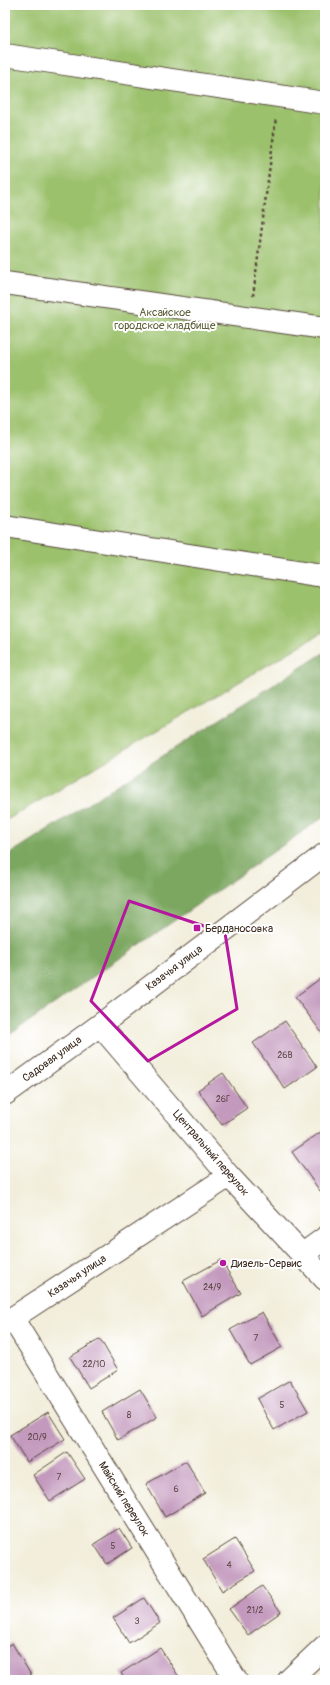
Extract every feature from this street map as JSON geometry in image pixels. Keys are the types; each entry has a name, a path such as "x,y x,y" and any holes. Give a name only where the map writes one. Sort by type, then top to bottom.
{"street":[{"path":"5,55 325,103"},
{"path":"5,283 325,328"},
{"path":"5,526 316,575"},
{"name":"Казачья улица","path":"100,1025 325,854"},
{"name":"Садовая улица","path":"5,1094 100,1025"},
{"name":"Центральный переулок","path":"100,1025 229,1176 325,1279"},
{"name":"Казачья улица","path":"9,1321 229,1176"},
{"path":"303,1254 325,1238"},
{"name":"Майский переулок","path":"9,1321 236,1680"},
{"path":"289,1680 325,1646"}],"path":[{"path":"250,318 279,96"}],"highlighted area":[{"path":"129,901 225,933 237,1009 148,1061 91,1001"}],"green space":[{"name":"Аксайское городское кладбище","path":"5,5 325,5 325,631 5,821"},
{"path":"325,652 325,816 5,1038 5,857"}],"building":[{"path":"321,978 325,982 325,1031 322,1033 295,997"},
{"path":"285,1021 317,1067 285,1089 253,1043"},
{"path":"223,1073 247,1108 222,1125 198,1090"},
{"path":"325,1129 325,1188 320,1191 292,1152"},
{"path":"221,1260 241,1293 202,1316 183,1281"},
{"path":"262,1312 282,1347 250,1365 230,1330"},
{"path":"100,1339 118,1370 89,1388 70,1357"},
{"path":"290,1380 308,1411 274,1430 257,1399"},
{"path":"140,1389 157,1417 118,1440 102,1412"},
{"path":"48,1412 65,1439 27,1462 10,1435"},
{"path":"67,1452 85,1479 50,1501 33,1475"},
{"path":"186,1461 205,1493 165,1517 146,1484"},
{"path":"119,1528 132,1548 107,1564 94,1544"},
{"path":"235,1539 255,1571 222,1591 203,1559"},
{"path":"262,1586 281,1612 248,1635 229,1609"},
{"path":"144,1598 160,1623 129,1643 113,1618"},
{"path":"12,1643 31,1675 24,1680 5,1680 5,1647"},
{"path":"160,1648 179,1677 175,1680 125,1680 121,1673"}],"place":[{"name":"Берданосовка","path":"197,928"},
{"name":"Дизель-Сервис","path":"223,1263"}]}
